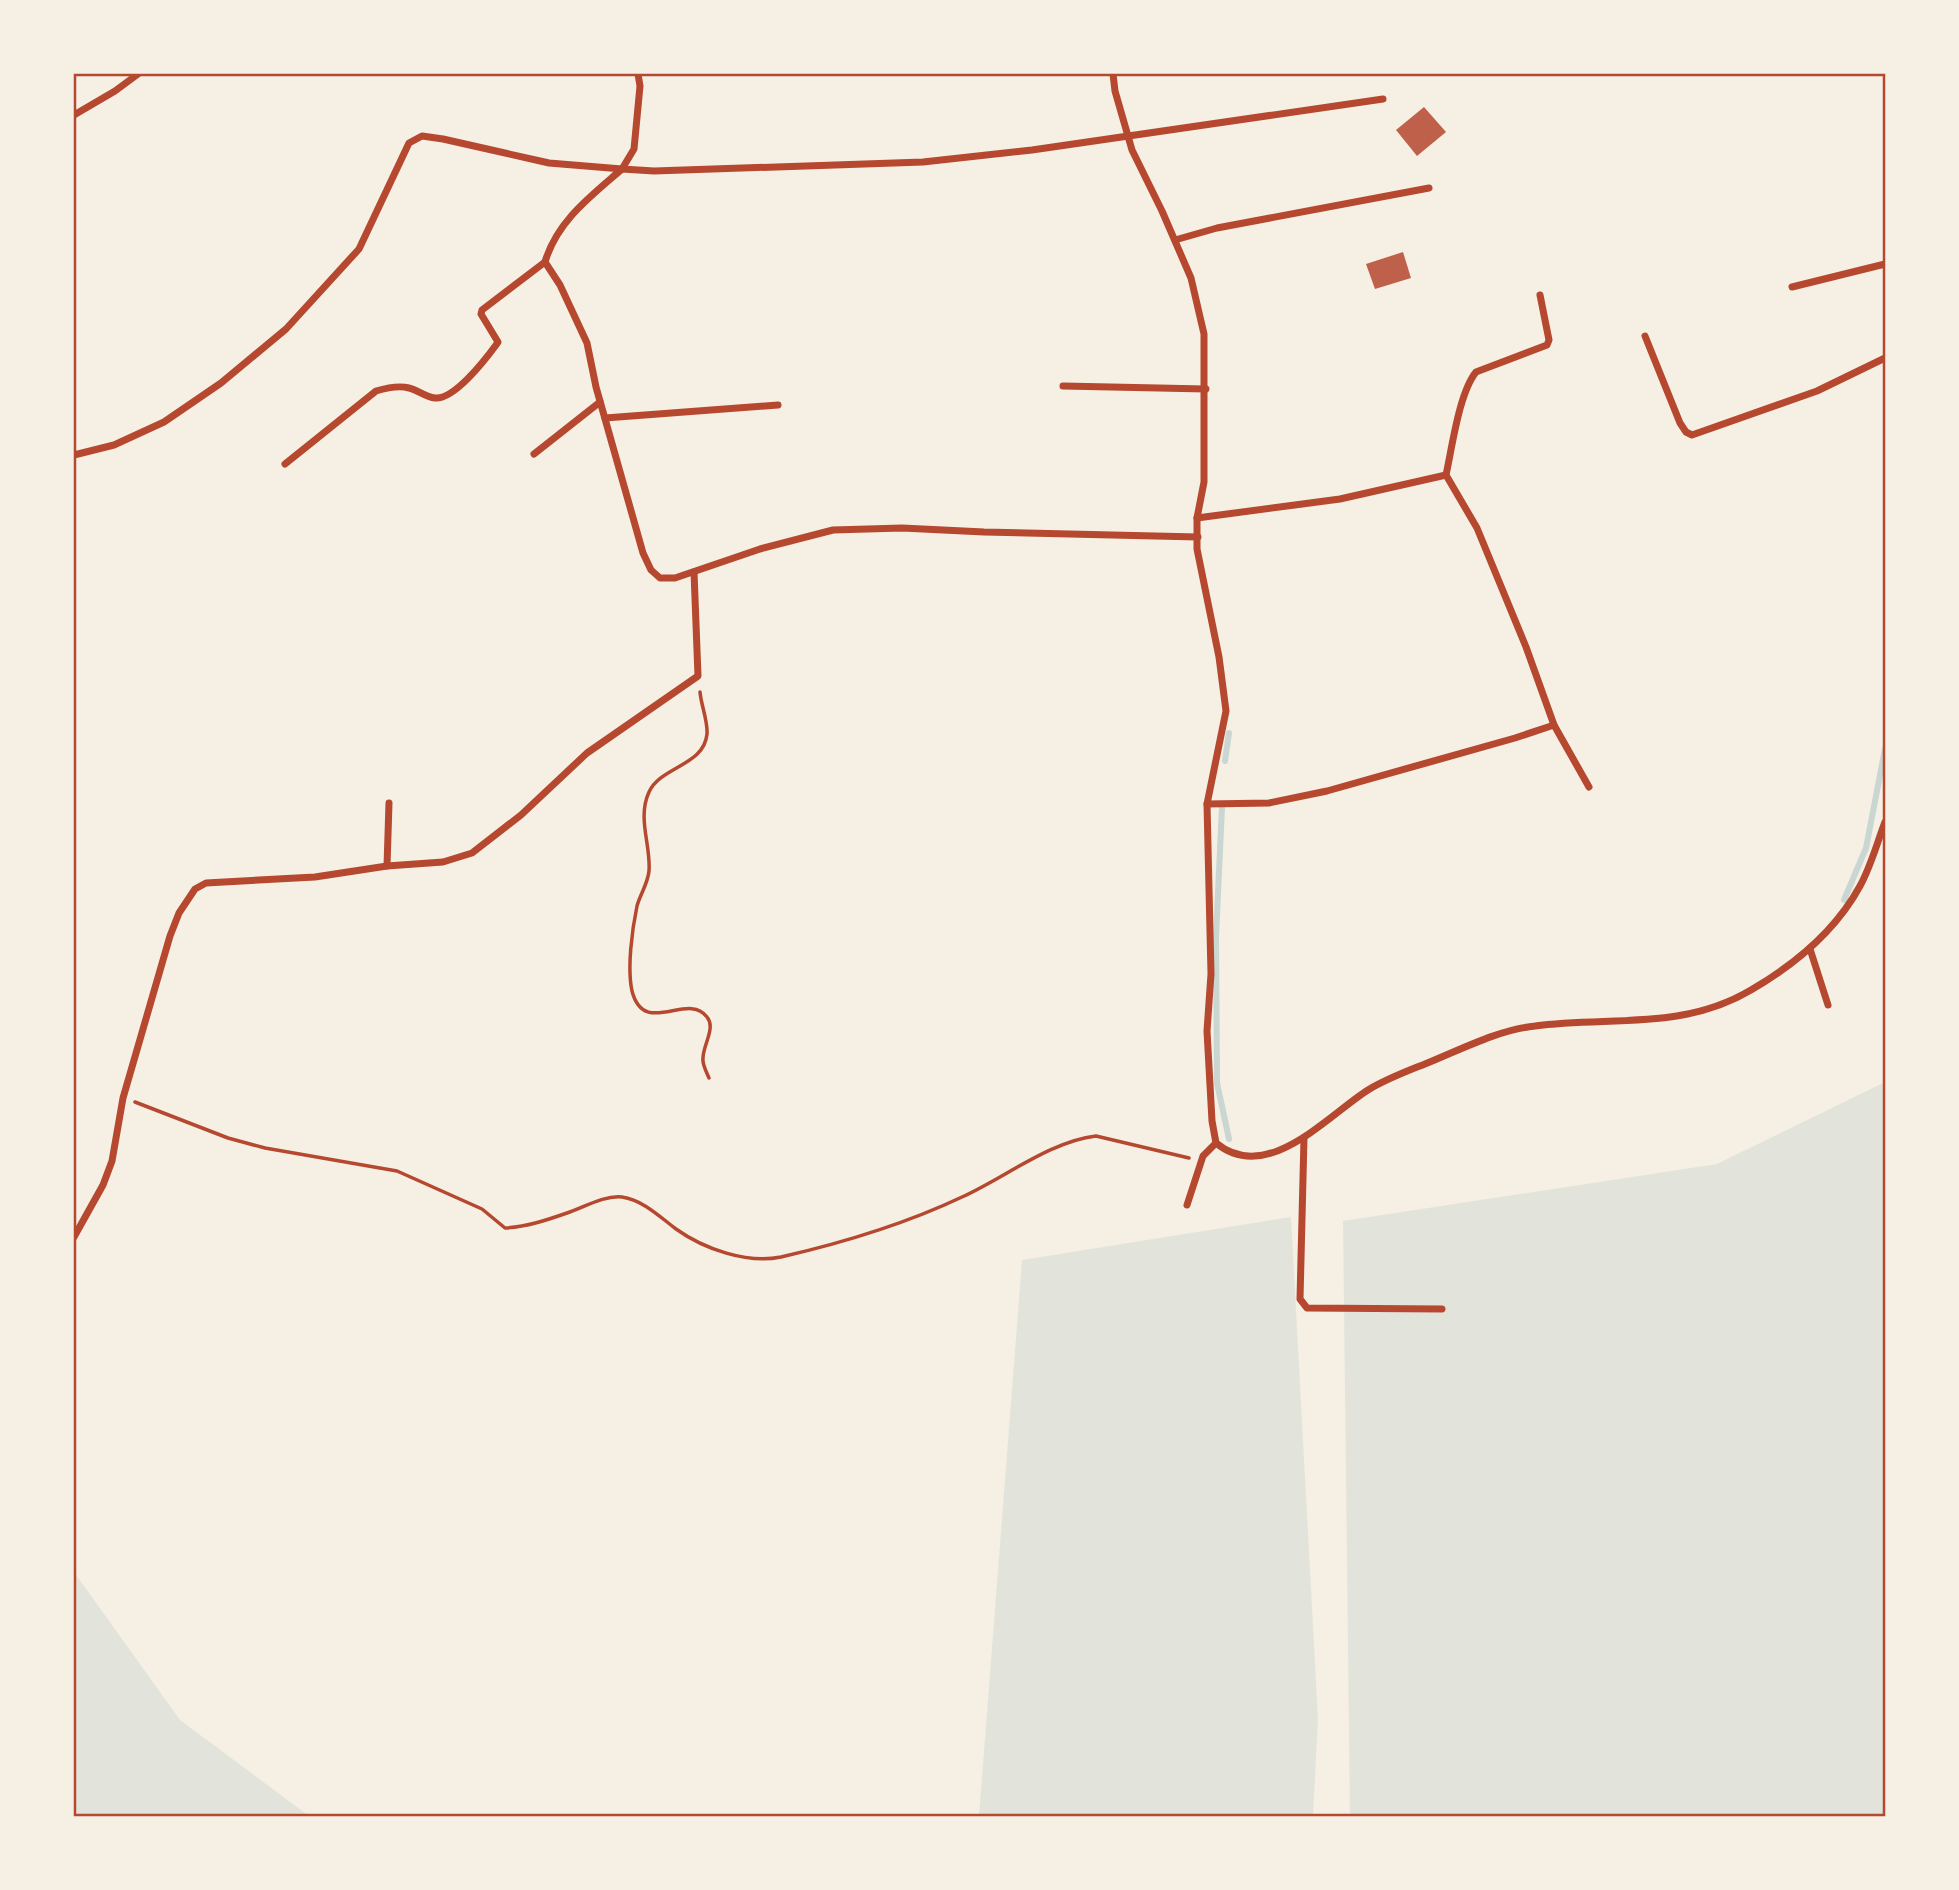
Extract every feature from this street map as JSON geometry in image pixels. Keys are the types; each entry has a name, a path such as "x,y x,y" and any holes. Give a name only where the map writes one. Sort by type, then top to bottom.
{"street":[{"path":"74,116 138,74"},
{"path":"285,464 376,391 407,387 427,396 446,396 479,368 498,342 481,314 482,310 545,262 551,242 579,206 622,169 634,149 640,86 638,74"},
{"path":"1113,74 1115,91 1132,150 1191,278 1204,334 1204,482 1198,518 1197,549 1219,657 1226,711 1208,804 1212,974 1208,1031 1212,1121 1216,1143 1232,1154 1272,1153 1304,1138 1380,1083 1501,1033 1535,1026 1670,1018 1700,1013 1725,1004 1752,990 1810,949 1862,883 1885,822"},
{"path":"74,454 114,445 164,422 221,383 286,329 359,249 409,142 422,136 549,163 654,171 923,162 1031,150 1383,99"},
{"path":"1175,240 1217,228 1429,188"},
{"path":"545,262 561,285 587,343 600,402 643,553 651,570 660,578 675,578 760,549 833,530 902,528 1198,537"},
{"path":"1792,287 1885,264"},
{"path":"1540,295 1549,341 1546,345 1476,372 1472,376 1461,407 1446,475 1482,540 1526,647 1554,725 1589,787"},
{"path":"1645,336 1680,423 1686,432 1692,435 1817,391 1885,358"},
{"path":"1063,386 1206,389"},
{"path":"534,454 600,402"},
{"path":"605,418 778,405"},
{"path":"1198,518 1340,499 1446,475"},
{"path":"74,1237 108,1175 123,1098 170,936 179,913 195,889 216,881 297,879 387,866 443,862 472,853 521,815 587,753 698,676 694,572"},
{"path":"1208,804 1269,803 1327,791 1554,725"},
{"path":"387,866 389,803"},
{"path":"1810,949 1828,1005"},
{"path":"1304,1138 1300,1299 1307,1308 1442,1309"},
{"path":"1187,1205 1203,1156 1216,1143"}],"path":[{"path":"698,676 707,732 704,747 697,755 657,781 646,803 649,872 638,905 630,970 636,1001 645,1012 690,1009 701,1011 708,1018 710,1030 703,1061 709,1078"},
{"path":"123,1098 228,1138 265,1148 397,1171 482,1209 505,1228 554,1217 604,1199 623,1197 650,1209 708,1247 746,1257 777,1258 909,1219 962,1198 1063,1145 1084,1138 1096,1136 1192,1159 1203,1156"}],"shaded area":[{"path":"1885,1082 1885,1816 1350,1816 1343,1221 1717,1164"},
{"path":"1291,1217 1318,1719 1313,1816 979,1816 1022,1260"},
{"path":"74,1572 180,1720 309,1816 74,1816"}],"building":[{"path":"1424,107 1446,132 1417,156 1396,130"},
{"path":"1403,252 1411,278 1375,289 1366,264"}],"waterway":[{"path":"1225,761 1229,733"},
{"path":"1844,900 1866,848 1885,749"},
{"path":"1222,807 1216,936 1217,1083 1229,1139"}]}
